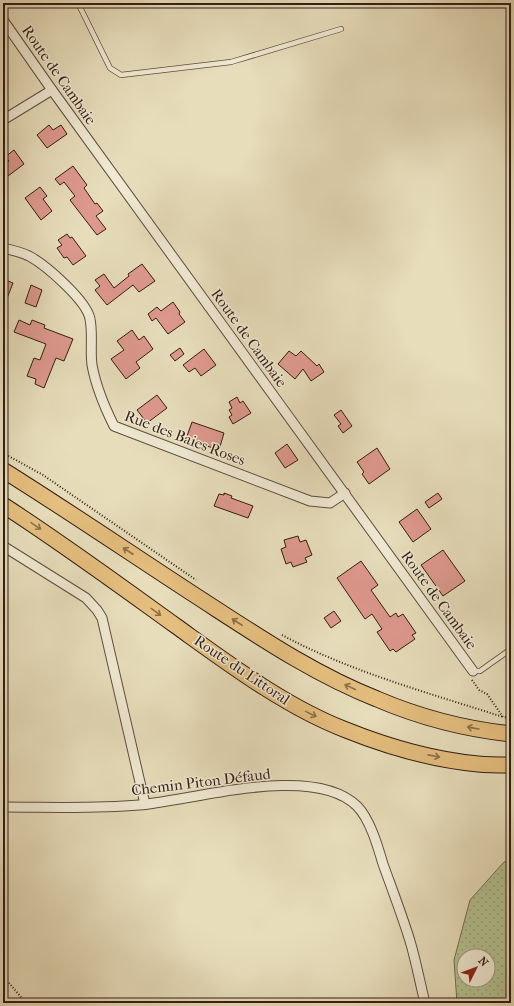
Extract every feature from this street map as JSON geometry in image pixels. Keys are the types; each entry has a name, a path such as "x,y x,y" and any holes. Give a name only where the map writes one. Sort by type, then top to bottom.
{"highway":[{"path":"3,470 269,643 338,681 377,699 416,713 461,726 511,734"},
{"name":"Route du Littoral","path":"3,505 105,575 227,663 295,706 345,730 389,745 431,756 477,764 511,765"}],"street":[{"name":"Route de Cambaie","path":"3,20 52,90 473,671"},
{"path":"3,120 52,90"},
{"name":"Rue des Baies Roses","path":"3,248 13,250 30,257 78,297 90,318 92,364 100,397 114,426 310,501 330,503 345,493"},
{"path":"3,546 86,598 102,618 145,804"},
{"name":"Chemin Piton Défaud","path":"3,807 76,808 145,804 261,786 308,786 331,791 348,798 358,807 366,819 376,842 410,942 425,1003"}],"lane":[{"path":"78,3 110,68 121,75 231,62 341,29"},
{"path":"473,671 480,671 511,649"}],"path":[{"path":"3,453 43,475 199,582"},
{"path":"276,632 302,646 370,674 511,718"},
{"path":"473,671 472,679 479,690 487,694 504,717"},
{"path":"3,976 26,1003"}],"green space":[{"path":"511,861 511,1003 457,1003 454,960 456,952 456,988 496,988 496,948 457,948 470,900 504,862"}],"building":[{"path":"49,125 53,130 61,125 67,134 47,148 37,135"},
{"path":"14,150 24,164 8,176 3,169 3,165 9,161 5,157"},
{"path":"73,166 87,185 84,188 95,204 97,203 103,211 96,216 106,229 97,235 70,200 75,196 64,182 60,185 55,179"},
{"path":"40,187 47,196 43,199 52,211 41,220 25,198"},
{"path":"67,234 70,238 72,237 86,256 73,265 67,257 64,258 57,248 62,245 58,240"},
{"path":"142,264 155,281 139,292 133,285 107,305 95,290 100,286 95,280 104,274 114,288 129,276 128,274"},
{"path":"3,279 13,283 4,306 3,306"},
{"path":"31,285 42,290 36,307 25,303"},
{"path":"173,302 185,322 168,334 156,318 152,321 148,314 157,307 161,311"},
{"path":"19,320 30,325 32,320 45,325 44,328 73,339 64,361 56,358 44,388 35,384 36,379 27,376 34,358 40,360 46,344 14,332"},
{"path":"132,330 139,340 144,336 153,349 136,362 140,368 126,379 111,359 124,350 117,341"},
{"path":"180,348 184,354 175,361 170,355"},
{"path":"204,349 216,365 201,376 195,368 189,372 183,365"},
{"path":"289,351 296,356 301,351 317,366 319,364 324,372 311,381 303,369 295,379 278,364"},
{"path":"157,395 167,408 147,423 137,410"},
{"path":"237,397 240,403 243,401 251,413 233,424 229,417 232,415 229,410 232,408 229,402"},
{"path":"341,410 352,426 343,433 338,426 341,424 334,415"},
{"path":"192,422 224,433 219,450 186,439"},
{"path":"287,444 298,460 285,468 275,453"},
{"path":"377,448 390,469 369,484 362,474 364,472 357,462"},
{"path":"224,493 232,496 231,498 253,506 248,518 214,506 219,494 224,495"},
{"path":"438,493 442,499 429,508 425,502"},
{"path":"417,509 431,529 413,542 399,522"},
{"path":"298,536 300,542 306,540 312,555 305,558 307,562 293,567 291,562 286,564 281,549 286,547 284,540"},
{"path":"443,550 465,581 443,596 421,565"},
{"path":"361,561 378,585 371,590 390,617 396,613 398,617 403,614 416,633 412,635 415,639 396,652 393,649 390,651 377,632 382,629 372,614 365,619 337,578"},
{"path":"334,611 341,621 331,628 324,618"}]}
